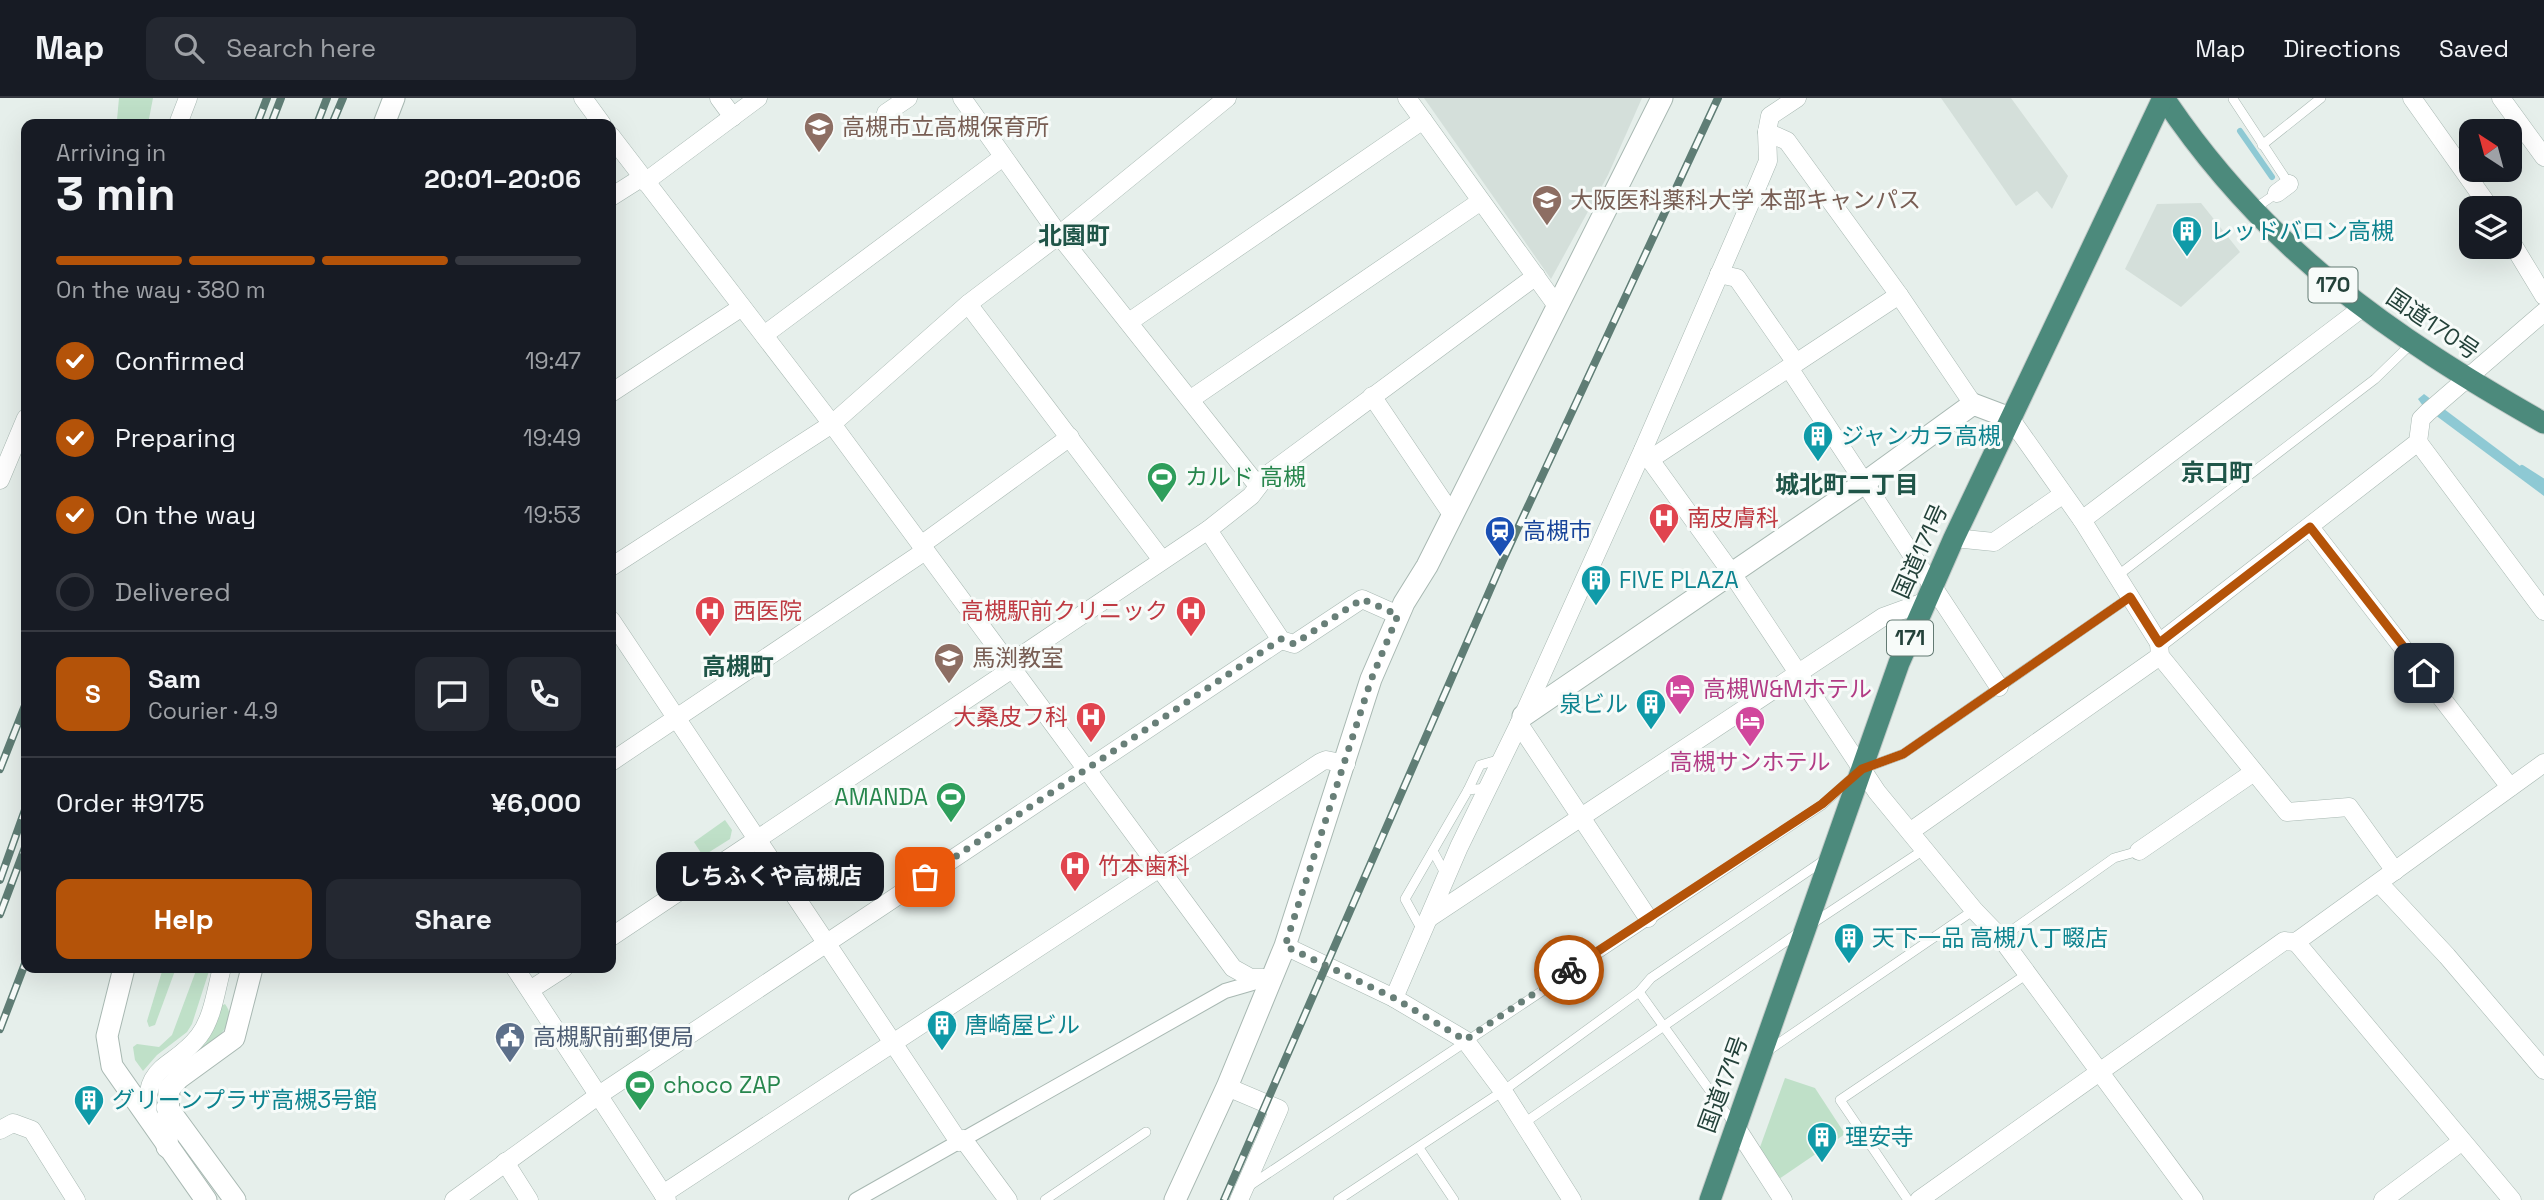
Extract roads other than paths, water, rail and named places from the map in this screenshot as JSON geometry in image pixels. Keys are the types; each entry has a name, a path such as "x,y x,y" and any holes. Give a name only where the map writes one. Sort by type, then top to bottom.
{"highway":[{"name":"国道170号","path":"2164,98 2198,149 2296,255 2361,308 2466,379 2544,423"},
{"name":"国道171号","path":"1710,1200 1809,926 1899,663 2010,418 2164,98"}],"street":[{"path":"180,119 188,98"},
{"path":"386,119 394,98"},
{"path":"583,98 598,119"},
{"path":"719,98 733,117"},
{"path":"616,194 643,180 758,98"},
{"path":"886,113 908,98"},
{"path":"961,98 1059,235 1258,486"},
{"path":"616,564 832,424 968,304 1059,235 1227,98"},
{"path":"1407,98 1557,306"},
{"path":"1175,1200 1227,1087 1285,946 1371,680 1398,615 1453,516 1662,98"},
{"path":"1394,998 1486,788 1648,454 1719,274 1768,161 1767,132 1770,116 1797,98"},
{"path":"2412,98 2481,196"},
{"path":"2501,98 2544,157"},
{"path":"1129,322 1423,120"},
{"path":"1767,132 1787,141 1899,295 1973,404 2010,418 2082,520 2160,649 2287,812 2349,807 2395,871"},
{"path":"616,143 832,424 1233,968 1251,978 1272,978"},
{"path":"764,335 1003,157"},
{"path":"1191,399 1481,201"},
{"path":"2522,259 2544,296"},
{"path":"1719,274 1737,278 1793,365 1929,594 1999,688"},
{"path":"616,934 1208,530 1251,496 1267,475 1536,276"},
{"path":"1648,454 1793,365 1899,295"},
{"path":"968,304 1162,560"},
{"path":"616,390 742,307"},
{"path":"2082,520 2361,308"},
{"path":"2544,312 2421,419 2418,442 2544,611"},
{"path":"1372,396 1453,516"},
{"path":"1521,720 1731,572 1864,483 1973,404"},
{"path":"0,480 21,430"},
{"path":"616,759 923,548 1070,437"},
{"path":"1910,831 2160,649 2418,442"},
{"path":"1648,454 1731,572 1877,792 1974,910 2001,938 2194,1200"},
{"path":"1954,538 1994,542 2062,495"},
{"path":"2310,527 2510,788"},
{"path":"1208,530 1281,639 1294,644 1362,599 1398,615"},
{"path":"1426,925 1582,815 1883,617 1929,594"},
{"path":"616,628 892,1042 961,1140 1008,1200"},
{"path":"454,1200 598,1095 1281,639"},
{"path":"1521,720 1648,918"},
{"path":"518,973 665,1197 892,1042 1321,762 1326,760 1346,764"},
{"path":"1919,1200 2284,941 2296,942 2544,763"},
{"path":"2139,851 2254,772"},
{"path":"2379,883 2447,956 2544,1070"},
{"path":"2296,942 2512,1200"},
{"path":"1285,946 1394,998 1465,1040 1503,1091 1572,1200"},
{"path":"123,973 108,1026 109,1056 116,1075 206,1200"},
{"path":"148,1119 146,1097 151,1083 162,1067 201,1033 220,973"},
{"path":"167,1147 167,1096 173,1083 234,1038 250,973"},
{"path":"530,990 556,973"},
{"path":"856,1200 1224,991 1272,978"},
{"path":"1227,1087 1279,1110 1241,1195"},
{"path":"167,1107 235,1200"},
{"path":"0,1130 10,1124 20,1123 32,1130 76,1200"},
{"path":"1736,1127 1783,1200"},
{"path":"2383,1200 2461,1142"},
{"path":"505,1163 529,1200"}],"lane":[{"path":"2262,145 2321,98"},
{"path":"2233,99 2262,145 2283,188 2253,210"},
{"path":"2117,576 2375,379 2413,343"},
{"path":"1241,1195 1465,1040 1822,804 1862,769 1903,754 2130,597"},
{"path":"1426,925 1405,899 1480,765 1501,759"},
{"path":"1468,790 1486,788"},
{"path":"1524,1123 1925,849"},
{"path":"1433,851 1447,877"},
{"path":"2001,938 2114,858 2139,851"},
{"path":"1338,1200 1503,1091 1640,992 1651,978 1831,856"},
{"path":"1762,1055 1974,910"},
{"path":"1908,1200 1840,1100 2027,974"},
{"path":"1640,992 1736,1127"},
{"path":"1045,1200 1146,1132"},
{"path":"1419,1148 1452,1197 1440,1200"}],"water":[{"path":"2424,394 2544,484 2544,496 2423,406 2418,399"}],"waterway":[{"path":"2240,131 2272,177"},
{"path":"2522,468 2544,482"}],"railway":[{"path":"259,119 267,98"},
{"path":"273,119 281,98"},
{"path":"319,119 327,98"},
{"path":"334,119 343,98"},
{"path":"1224,1200 1503,560 1718,98"},
{"path":"0,769 21,716"},
{"path":"0,880 21,821"},
{"path":"0,914 21,858"},
{"path":"0,1029 21,973"}],"place":[{"name":"高槻市立高槻保育所","path":"819,154"},
{"name":"大阪医科薬科大学 本部キャンパス","path":"1547,227"},
{"name":"レッドバロン高槻","path":"2187,258"},
{"name":"ジャンカラ高槻","path":"1818,463"},
{"name":"カルド 高槻","path":"1162,504"},
{"name":"南皮膚科","path":"1664,545"},
{"name":"高槻市","path":"1500,558"},
{"name":"FIVE PLAZA","path":"1596,607"},
{"name":"西医院","path":"710,638"},
{"name":"高槻駅前クリニック","path":"1191,638"},
{"name":"馬渕教室","path":"949,685"},
{"name":"高槻W&Mホテル","path":"1680,716"},
{"name":"泉ビル","path":"1651,731"},
{"name":"大桑皮フ科","path":"1091,744"},
{"name":"高槻サンホテル","path":"1750,748"},
{"name":"AMANDA","path":"951,824"},
{"name":"しちふくや高槻店","path":"925,877"},
{"name":"竹本歯科","path":"1075,893"},
{"name":"天下一品 高槻八丁畷店","path":"1849,965"},
{"name":"唐崎屋ビル","path":"942,1052"},
{"name":"高槻駅前郵便局","path":"510,1064"},
{"name":"choco ZAP","path":"640,1112"},
{"name":"グリーンプラザ高槻3号館","path":"89,1127"},
{"name":"理安寺","path":"1822,1164"}],"district":[{"name":"北園町","path":"1074,236"},
{"name":"京口町","path":"2217,473"},
{"name":"城北町二丁目","path":"1847,485"},
{"name":"高槻町","path":"738,667"}]}
